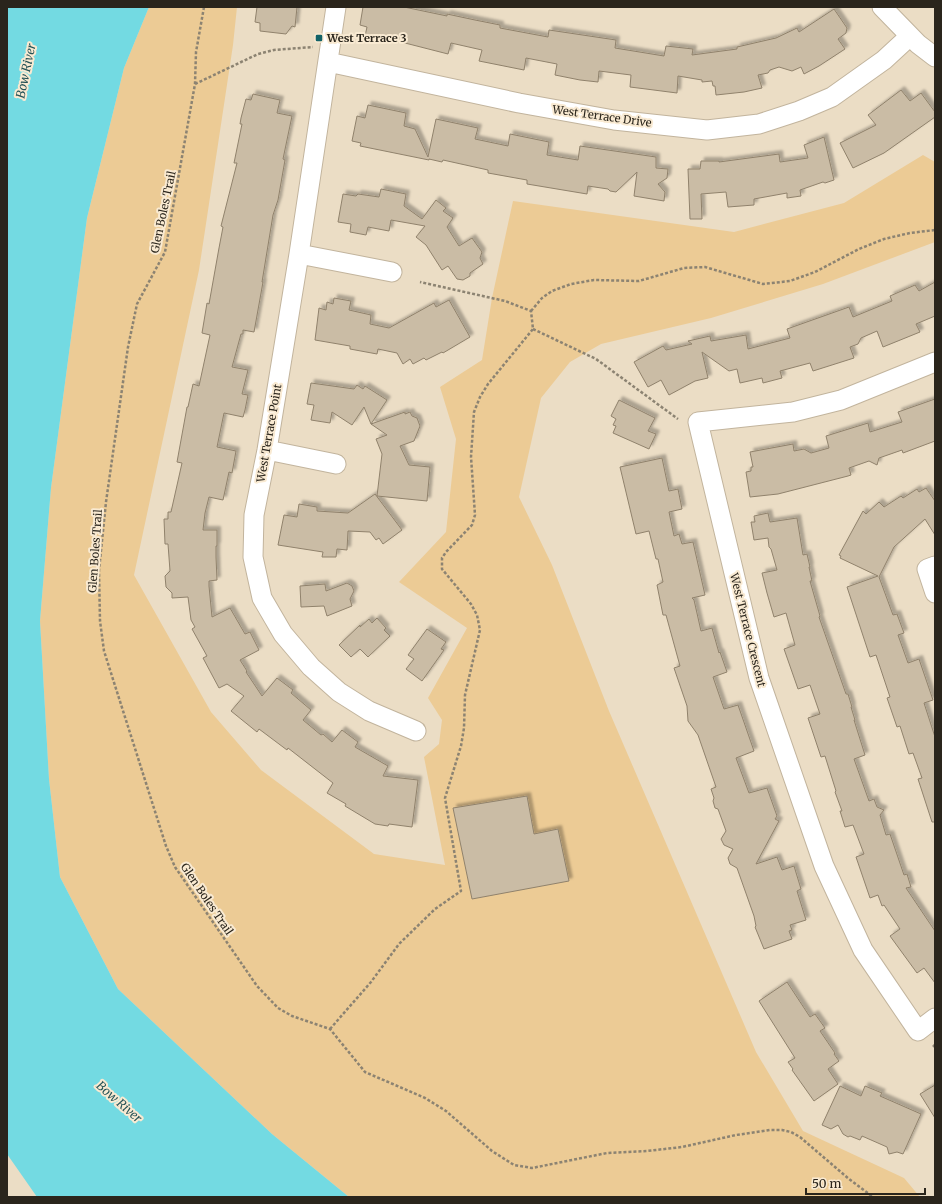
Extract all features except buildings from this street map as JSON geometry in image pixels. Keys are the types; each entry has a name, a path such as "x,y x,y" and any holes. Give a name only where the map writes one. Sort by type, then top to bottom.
{"street":[{"path":"328,62 336,7"},
{"path":"882,7 910,36 935,57"},
{"name":"West Terrace Drive","path":"328,62 519,103 614,120 707,130 760,124 799,111 832,97 884,60 910,36"},
{"name":"West Terrace Point","path":"328,62 267,450 254,515 253,557 262,598 283,634 311,667 339,692 369,711 416,731"},
{"path":"299,254 392,272"},
{"name":"West Terrace Crescent","path":"935,362 841,400 793,412 698,422 759,678 824,866 863,950 918,1031 935,1018"},
{"path":"267,450 336,464"},
{"path":"935,566 928,569 935,593"}],"path":[{"name":"Glen Boles Trail","path":"204,7 196,52 196,84 165,252 137,304 128,347 106,502 99,570 100,621 104,651 114,684 166,846 175,867 257,986 268,999 278,1008 292,1016 330,1029"},
{"path":"196,84 258,54 274,50 318,46"},
{"path":"530,311 542,298 552,291 571,284 594,280 639,281 684,268 705,267 763,284 790,281 814,272 859,248 884,239 910,233 935,230"},
{"path":"420,282 505,301 530,311"},
{"path":"530,311 533,329 488,384 480,397 474,412 471,457 475,515 472,525 442,558 442,569 471,604 480,630 465,695 464,728 461,746 445,798 461,891 435,909 399,944 371,982 330,1029 365,1072 415,1092 446,1111 499,1156 514,1165 532,1168 607,1153 682,1148 736,1135 770,1130 782,1130 791,1132 800,1137 849,1179 873,1197"},
{"path":"533,329 596,359 678,419"}],"shaded area":[{"path":"149,7 237,7 233,45 199,270 134,575 211,712 261,770 374,854 445,865 424,757 439,744 442,720 428,698 467,628 399,582 446,532 456,439 440,387 482,360 492,298 513,201 734,232 844,203 923,155 935,162 935,242 823,284 711,318 601,344 570,362 541,398 519,497 552,565 609,711 756,1052 803,1131 904,1178 920,1197 349,1197 272,1134 118,989 60,877 49,779 40,621 51,488 87,218 124,68"}],"water":[{"name":"Bow River","path":"7,7 149,7 124,68 87,218 51,488 40,621 49,779 60,877 118,989 272,1134 349,1197 37,1197 7,1154"}],"place":[{"name":"West Terrace 3","path":"319,38"}]}
